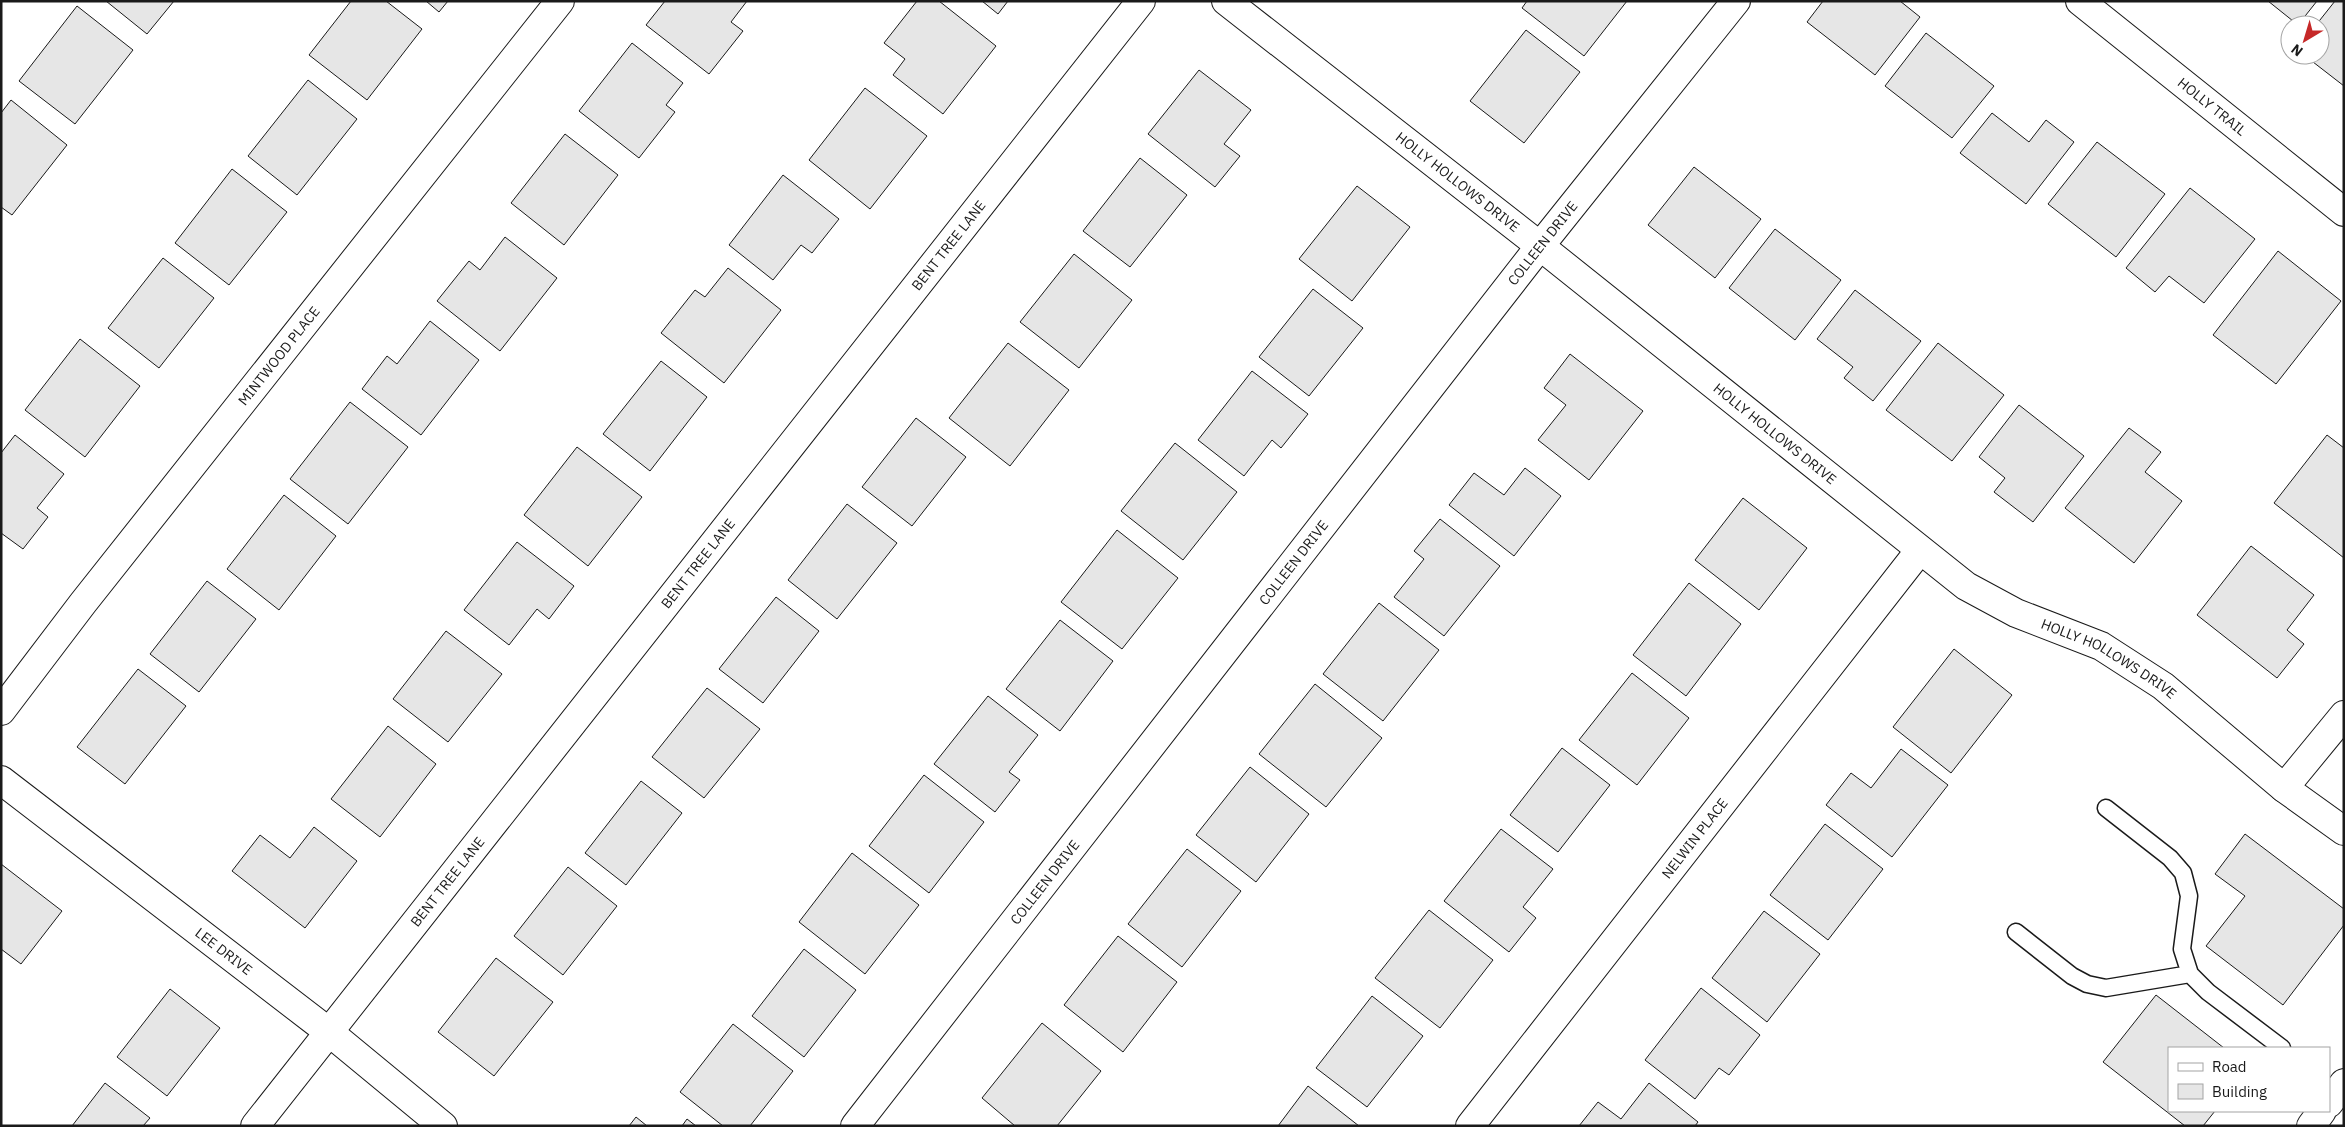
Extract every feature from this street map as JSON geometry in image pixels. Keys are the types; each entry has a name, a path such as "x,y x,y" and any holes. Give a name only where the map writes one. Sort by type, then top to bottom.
{"street":[{"name":"MINTWOOD PLACE","path":"1,711 89,596 560,1"},
{"name":"BENT TREE LANE","path":"255,1126 1141,1"},
{"name":"HOLLY HOLLOWS DRIVE","path":"1226,1 1540,246 1966,586 2016,613 2101,646 2163,686 2284,788 2344,830"},
{"name":"COLLEEN DRIVE","path":"855,1126 1540,246 1736,1"},
{"name":"HOLLY TRAIL","path":"2080,1 2344,212"},
{"name":"NELWIN PLACE","path":"1470,1126 1920,550"},
{"path":"2284,788 2344,715"},
{"name":"LEE DRIVE","path":"1,780 329,1032 443,1126"},
{"path":"2311,1126 2320,1112"}],"lane":[{"path":"2106,808 2170,858 2183,873 2190,896 2182,949 2190,974 2208,992 2281,1047"},
{"path":"2016,932 2072,976 2087,984 2106,988 2190,974"}],"building":[{"path":"106,1 174,1 147,34"},
{"path":"351,1 386,1 422,29 367,100 309,55"},
{"path":"426,1 448,1 439,12"},
{"path":"665,1 747,1 731,22 743,31 709,74 646,25"},
{"path":"917,1 939,1 996,46 943,114 893,75 905,59 884,43"},
{"path":"982,1 1008,1 998,14"},
{"path":"1527,1 1627,1 1584,56 1522,8"},
{"path":"1823,1 1900,1 1920,17 1875,75 1807,22"},
{"path":"2268,1 2317,1 2306,15 2286,15"},
{"path":"2335,1 2344,1 2344,86 2317,65 2330,65 2330,15 2324,15"},
{"path":"77,6 133,50 75,124 19,81"},
{"path":"1526,30 1580,72 1524,143 1470,101"},
{"path":"1926,33 1994,86 1952,138 1885,86"},
{"path":"632,43 683,83 666,105 675,112 639,158 579,111"},
{"path":"1199,70 1251,110 1224,144 1240,156 1215,187 1148,134"},
{"path":"308,80 357,119 297,195 248,156"},
{"path":"865,88 927,136 870,209 809,160"},
{"path":"11,100 67,145 12,215 1,207 1,113"},
{"path":"1992,113 2029,142 2046,120 2074,142 2026,204 1960,153"},
{"path":"565,134 618,175 564,245 511,203"},
{"path":"2097,142 2165,194 2116,257 2048,204"},
{"path":"1140,158 1187,195 1130,267 1083,231"},
{"path":"1694,167 1761,219 1715,278 1648,225"},
{"path":"232,169 287,212 229,285 175,243"},
{"path":"783,175 839,219 812,253 801,245 773,280 729,245"},
{"path":"1357,186 1410,227 1352,301 1299,259"},
{"path":"2190,188 2255,239 2204,303 2169,276 2155,292 2126,268"},
{"path":"1775,229 1841,280 1795,340 1729,288"},
{"path":"505,237 557,278 500,351 437,301 469,261 480,270"},
{"path":"2278,251 2341,301 2276,384 2213,335"},
{"path":"1074,254 1132,300 1079,368 1020,322"},
{"path":"163,258 214,298 159,368 108,328"},
{"path":"728,268 781,310 724,383 661,333 695,290 705,297"},
{"path":"1313,289 1363,328 1309,396 1259,357"},
{"path":"1855,290 1921,341 1873,401 1844,378 1853,367 1817,339"},
{"path":"430,321 479,360 421,435 362,389 387,356 397,364"},
{"path":"80,339 140,386 85,457 25,410"},
{"path":"1008,343 1069,390 1010,466 949,418"},
{"path":"1938,343 2004,395 1952,461 1886,410"},
{"path":"1570,354 1643,411 1589,480 1538,440 1566,405 1544,388"},
{"path":"661,361 707,397 650,471 603,434"},
{"path":"1252,371 1308,414 1281,448 1272,440 1244,476 1198,440"},
{"path":"350,402 408,447 348,524 290,479"},
{"path":"2019,405 2084,456 2033,522 1994,492 2005,478 1979,457"},
{"path":"916,418 966,457 912,526 862,487"},
{"path":"2129,428 2161,452 2145,472 2182,501 2134,563 2065,508"},
{"path":"15,435 64,474 37,508 48,517 23,549 1,533 1,453"},
{"path":"2327,435 2344,448 2344,558 2274,503"},
{"path":"1175,443 1237,492 1183,560 1121,511"},
{"path":"577,447 642,497 588,566 524,515"},
{"path":"1525,468 1561,496 1514,556 1449,505 1474,473 1504,495"},
{"path":"284,495 336,536 279,610 227,569"},
{"path":"1743,498 1807,548 1759,610 1695,560"},
{"path":"847,504 897,543 837,619 788,580"},
{"path":"1440,519 1500,566 1444,636 1394,597 1424,559 1414,551"},
{"path":"1117,530 1178,578 1122,649 1061,602"},
{"path":"517,542 574,586 549,619 537,609 509,645 464,610"},
{"path":"2251,546 2314,595 2287,630 2304,644 2277,678 2197,615"},
{"path":"207,581 256,619 199,692 150,654"},
{"path":"1689,583 1741,624 1686,696 1633,655"},
{"path":"776,597 819,631 763,703 719,669"},
{"path":"1379,603 1439,650 1383,721 1323,674"},
{"path":"1060,620 1113,661 1060,731 1006,689"},
{"path":"446,631 502,674 448,742 393,699"},
{"path":"1954,649 2012,695 1951,773 1893,727"},
{"path":"138,669 186,706 125,784 77,747"},
{"path":"1632,673 1689,718 1637,785 1579,740"},
{"path":"1315,684 1382,738 1326,807 1259,754"},
{"path":"707,688 760,729 704,798 652,757"},
{"path":"988,696 1038,735 1009,772 1020,780 995,812 934,764"},
{"path":"388,726 436,764 380,837 331,799"},
{"path":"1562,748 1610,785 1558,852 1510,815"},
{"path":"1901,749 1948,785 1892,857 1826,805 1851,773 1871,788"},
{"path":"1250,767 1309,814 1256,882 1196,835"},
{"path":"924,775 984,822 929,893 869,846"},
{"path":"641,781 682,813 626,885 585,853"},
{"path":"1825,824 1883,869 1828,940 1770,895"},
{"path":"314,827 357,861 305,928 232,871 260,835 290,858"},
{"path":"1501,829 1553,869 1523,907 1536,918 1509,952 1444,901"},
{"path":"2245,834 2344,909 2344,925 2283,1005 2206,946 2245,896 2215,874"},
{"path":"1187,849 1241,891 1182,967 1128,924"},
{"path":"852,853 919,905 865,974 799,922"},
{"path":"1,864 62,911 21,964 1,949"},
{"path":"568,867 617,906 563,975 514,936"},
{"path":"1429,910 1493,960 1440,1028 1375,978"},
{"path":"1764,911 1820,954 1767,1022 1712,978"},
{"path":"1118,936 1177,982 1123,1052 1064,1005"},
{"path":"804,949 856,990 804,1057 752,1016"},
{"path":"496,958 553,1002 494,1076 438,1032"},
{"path":"1701,988 1760,1035 1729,1075 1719,1068 1695,1099 1645,1060"},
{"path":"170,989 220,1028 167,1096 117,1057"},
{"path":"2156,995 2223,1047 2168,1047 2168,1112 2214,1112 2203,1126 2185,1126 2103,1062"},
{"path":"1372,996 1423,1036 1367,1107 1316,1068"},
{"path":"1042,1023 1101,1071 1057,1126 1015,1126 982,1098"},
{"path":"733,1024 793,1071 750,1126 723,1126 680,1092"},
{"path":"105,1083 150,1118 143,1126 72,1126"},
{"path":"1649,1083 1698,1122 1695,1126 1579,1126 1598,1102 1621,1119"},
{"path":"1308,1086 1359,1126 1278,1126"},
{"path":"636,1117 647,1126 629,1126"},
{"path":"687,1119 696,1126 682,1126"}]}
